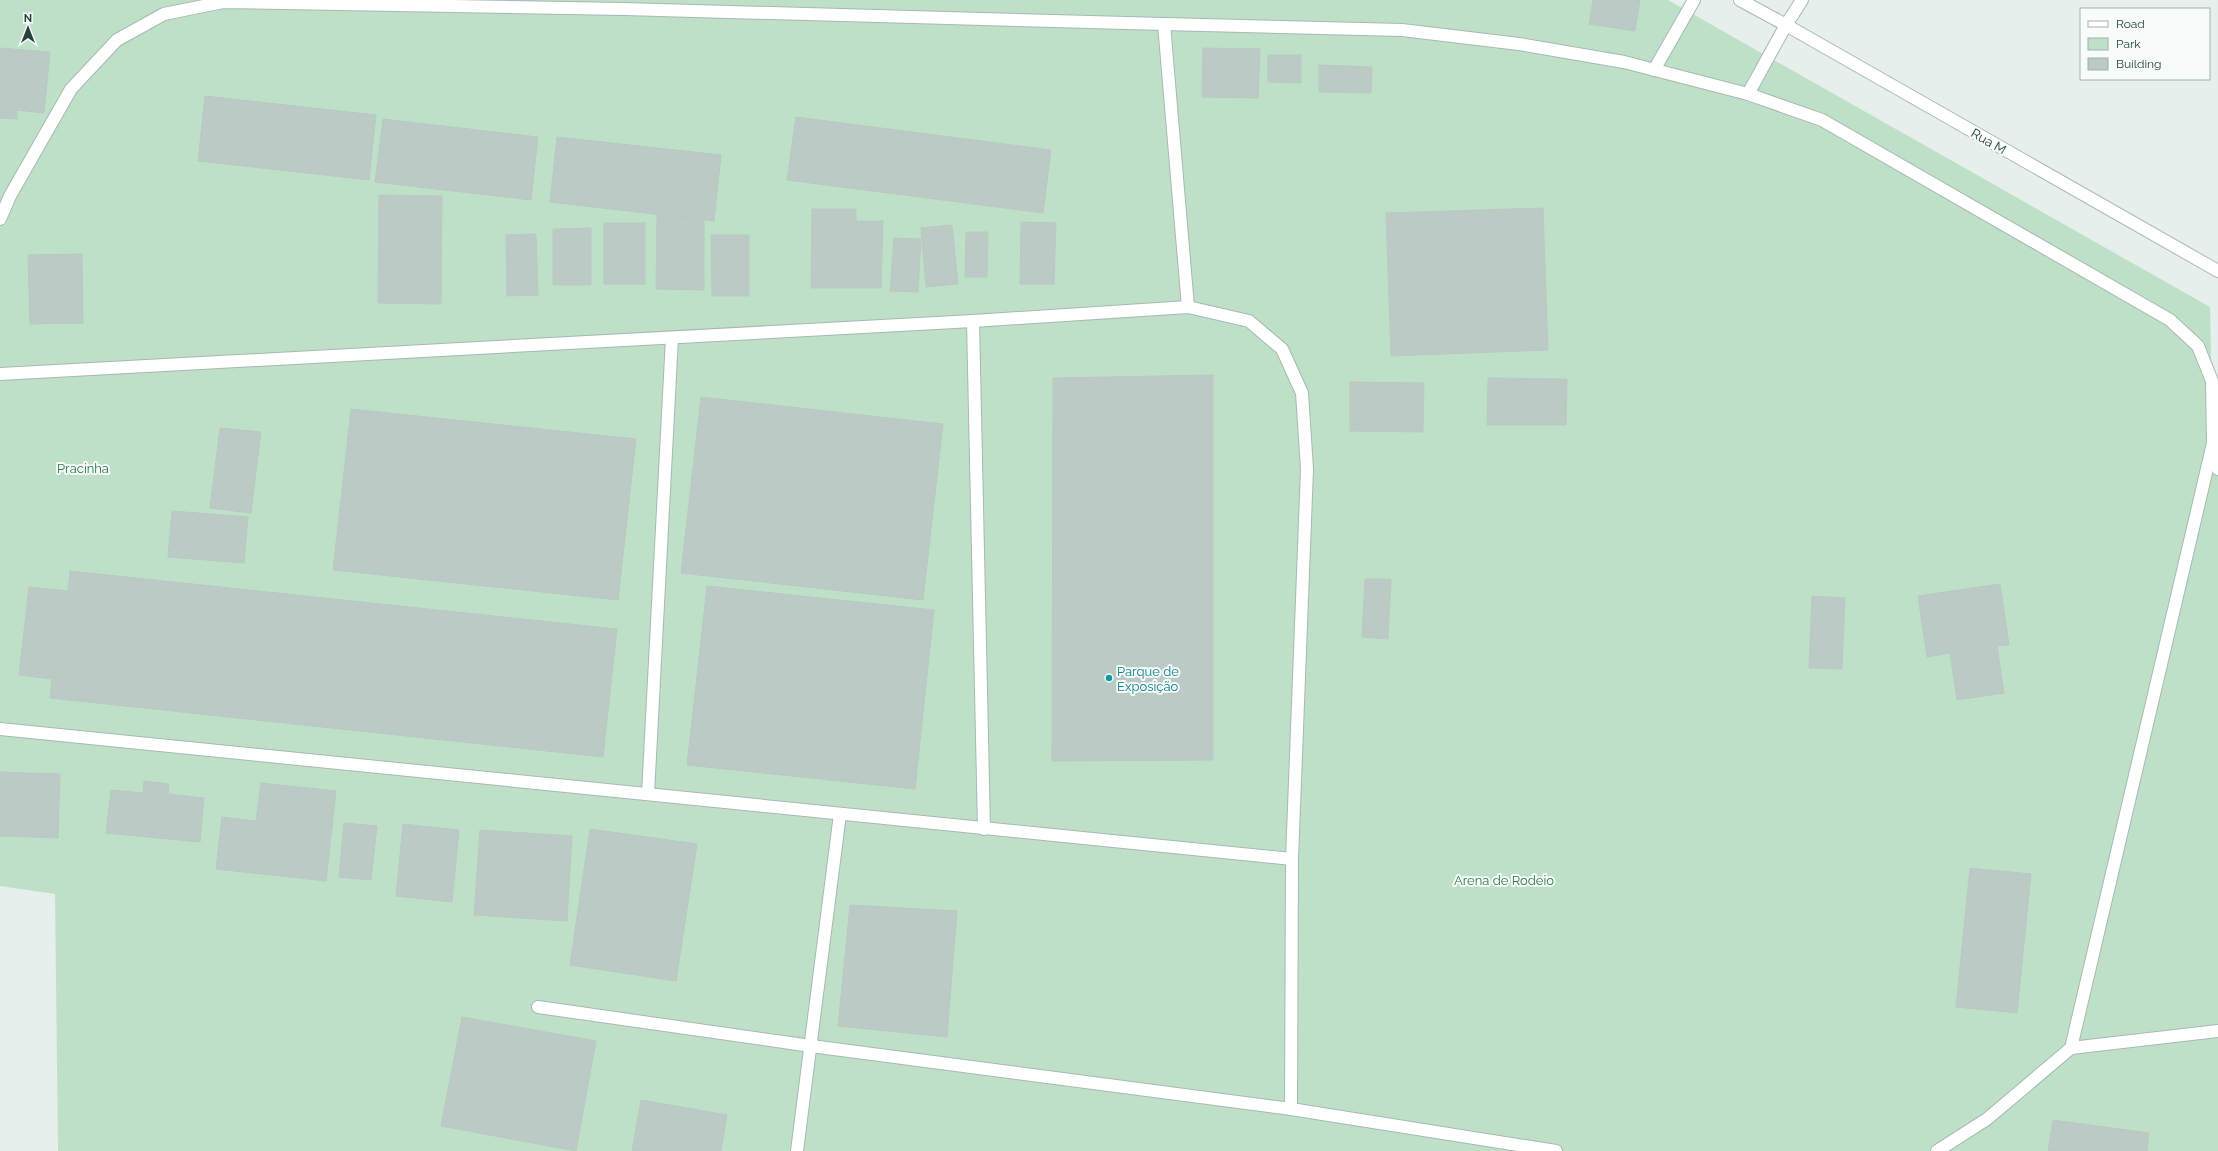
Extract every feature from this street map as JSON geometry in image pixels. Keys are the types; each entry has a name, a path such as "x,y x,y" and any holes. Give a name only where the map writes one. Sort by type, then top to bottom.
{"street":[{"path":"1654,70 1694,0"},
{"name":"Rua M","path":"1740,0 2218,271"},
{"path":"1748,94 1786,25 1802,0"},
{"path":"0,219 10,196 71,89 117,40 164,14 223,2 624,9 1402,30 1518,44 1624,62 1748,94 1822,120 2170,320 2198,346 2212,381 2213,444 2218,469"},
{"path":"1164,24 1188,307"},
{"path":"0,374 672,338 1188,307 1249,321 1282,349 1302,393 1307,469 1292,859 1290,1109"},
{"path":"973,321 984,829"},
{"path":"648,794 672,338"},
{"path":"2072,1048 2213,444"},
{"path":"0,729 1292,859"},
{"path":"797,1151 840,814"},
{"path":"538,1007 811,1046 1290,1109 1556,1151"},
{"path":"1937,1151 1987,1119 2072,1048 2218,1031"}],"green space":[{"name":"Parque de Exposição","path":"0,0 1668,0 2210,307 2213,443 2218,469 2218,1151 58,1151 55,894 0,886"}],"building":[{"path":"1593,0 1640,0 1635,31 1589,24"},
{"path":"0,48 50,52 44,113 17,110 17,119 0,118"},
{"path":"1203,48 1260,49 1258,98 1202,97"},
{"path":"1268,55 1301,55 1301,83 1268,82"},
{"path":"1319,65 1372,67 1371,93 1319,92"},
{"path":"205,96 376,115 369,180 198,161"},
{"path":"796,117 1051,150 1043,213 787,180"},
{"path":"383,119 538,137 531,200 375,182"},
{"path":"557,137 721,155 714,221 550,202"},
{"path":"379,195 442,196 441,304 378,303"},
{"path":"1543,208 1548,350 1391,356 1386,213"},
{"path":"812,209 856,209 856,288 811,288"},
{"path":"657,215 704,219 704,290 656,289"},
{"path":"856,221 883,221 881,288 856,288"},
{"path":"1021,222 1056,223 1054,284 1020,284"},
{"path":"604,223 645,223 645,284 604,284"},
{"path":"952,225 958,284 926,287 921,228"},
{"path":"591,228 591,285 553,285 553,229"},
{"path":"966,232 988,232 987,277 965,277"},
{"path":"536,234 538,295 507,296 506,235"},
{"path":"711,235 749,235 749,296 712,296"},
{"path":"894,238 921,239 918,292 890,291"},
{"path":"82,254 83,323 30,324 28,255"},
{"path":"1213,375 1213,760 1052,761 1053,378"},
{"path":"1488,378 1567,379 1566,425 1487,425"},
{"path":"1350,382 1424,383 1423,432 1350,431"},
{"path":"701,397 943,424 923,600 681,573"},
{"path":"351,409 636,439 618,600 333,570"},
{"path":"220,428 261,432 251,513 210,508"},
{"path":"172,511 248,517 244,563 168,557"},
{"path":"70,571 617,629 603,757 50,698 52,679 19,675 29,587 68,591"},
{"path":"1365,579 1391,579 1388,639 1362,637"},
{"path":"2000,584 2009,645 1997,646 2004,693 1957,700 1950,653 1927,657 1918,596"},
{"path":"707,586 934,610 915,789 687,765"},
{"path":"1812,596 1845,598 1842,669 1809,668"},
{"path":"0,772 60,774 58,838 0,836"},
{"path":"144,781 169,784 168,794 204,798 200,842 106,833 111,790 143,793"},
{"path":"261,783 336,791 326,881 216,869 222,817 256,821"},
{"path":"344,823 377,826 371,880 339,877"},
{"path":"403,824 459,830 452,902 396,896"},
{"path":"590,829 697,844 676,981 570,965"},
{"path":"480,830 572,836 567,921 474,915"},
{"path":"1970,868 2031,874 2017,1013 1956,1007"},
{"path":"850,905 957,911 947,1037 838,1026"},
{"path":"462,1017 596,1041 576,1151 441,1126"},
{"path":"641,1100 727,1115 721,1151 632,1151"},
{"path":"2053,1120 2149,1133 2147,1151 2048,1151"}],"place":[{"name":"Parque de Exposição","path":"1109,678"}],"park label":[{"name":"Pracinha","path":"83,468"},
{"name":"Arena de Rodeio","path":"1504,880"}]}
